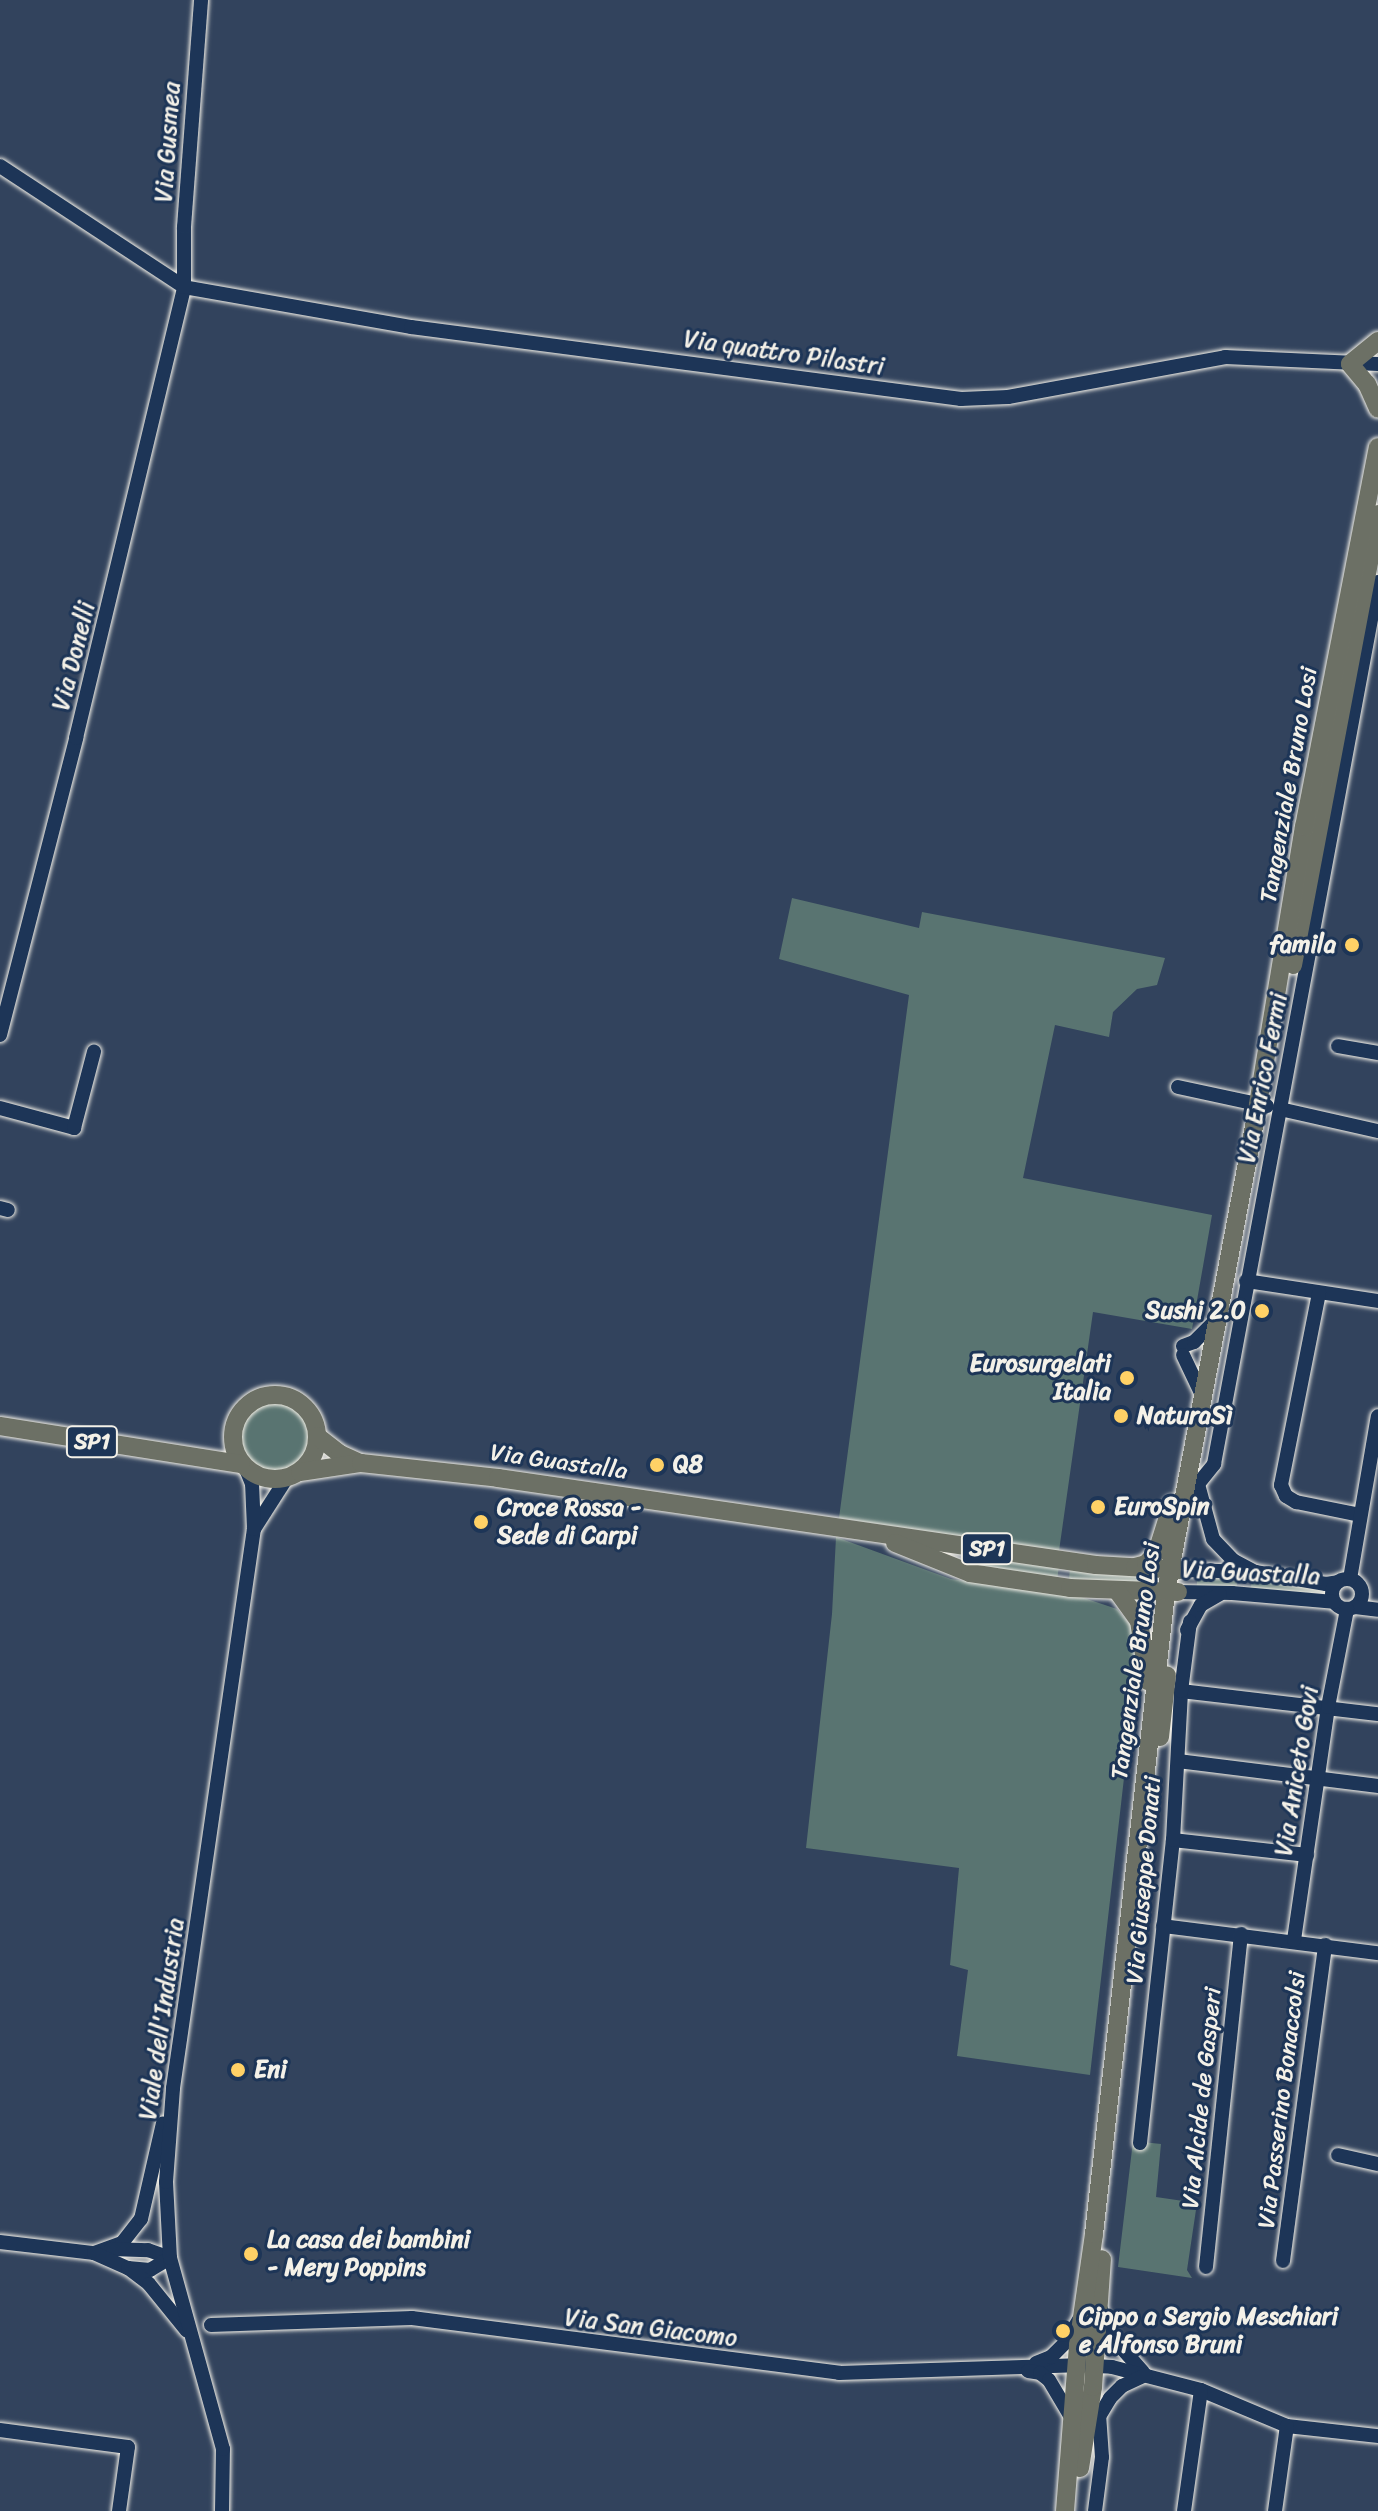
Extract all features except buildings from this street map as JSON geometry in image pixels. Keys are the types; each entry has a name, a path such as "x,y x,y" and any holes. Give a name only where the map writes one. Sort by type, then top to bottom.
{"main road":[{"path":"1378,341 1350,364 1367,384 1378,409"},
{"name":"Tangenziale Bruno Losi","path":"1177,1570 1202,1395 1268,1106 1304,827 1378,447"},
{"name":"Tangenziale Bruno Losi","path":"1075,2511 1085,2439 1086,2365 1113,2069 1151,1703 1172,1592 1198,1484 1378,514"},
{"path":"185,1455 212,1444 234,1424 249,1403 274,1395 287,1397 309,1411 317,1436 309,1462 293,1475 271,1480 243,1466 232,1445 234,1424"},
{"name":"SP1","path":"0,1426 243,1466"},
{"name":"Via Guastalla","path":"1128,1569 1146,1564 1159,1547 1181,1467 1195,1435"},
{"name":"Via Guastalla","path":"317,1436 340,1454 361,1463"},
{"name":"Via Guastalla","path":"293,1475 361,1463 514,1480 1065,1561 1128,1569 1177,1570"},
{"name":"Via Guastalla","path":"845,1528 907,1547 970,1573 1061,1587 1118,1592 1172,1592"},
{"path":"970,1573 968,1554 972,1547"},
{"path":"1061,1587 1065,1561"},
{"path":"1118,1592 1139,1621 1151,1703"},
{"name":"Tangenziale Bruno Losi","path":"1091,2306 1173,1688 1172,1592"},
{"name":"Tangenziale Bruno Losi","path":"1065,2511 1072,2424 1086,2365"}],"street":[{"name":"Via Gusmea","path":"184,287 184,227 201,0"},
{"path":"0,166 184,287"},
{"name":"Via quattro Pilastri","path":"184,287 411,327 961,399 1008,397 1225,357 1258,356 1378,364"},
{"name":"Via Donelli","path":"0,1035 58,815 184,287"},
{"name":"Via Enrico Fermi","path":"1198,1484 1214,1464 1246,1281 1268,1106 1378,582"},
{"path":"1338,1046 1378,1053"},
{"path":"0,1108 74,1128 94,1052"},
{"path":"1178,1087 1378,1131"},
{"path":"1246,1281 1378,1301"},
{"path":"1319,1293 1281,1485 1286,1496 1296,1502 1360,1515"},
{"path":"1202,1395 1187,1348 1217,1319"},
{"path":"1362,1591 1345,1606 1332,1593 1344,1581 1373,1469 1378,1416"},
{"name":"Viale dell'Industria","path":"222,2511 223,2449 170,2258 166,2182 173,2088 254,1529 252,1484 243,1466"},
{"name":"Viale dell'Industria","path":"254,1529 293,1475"},
{"path":"1198,1484 1210,1532 1217,1546 1234,1561 1255,1572"},
{"name":"Via Guastalla","path":"1177,1570 1255,1572 1326,1584 1344,1581"},
{"path":"1344,1581 1378,1598"},
{"name":"Via Guastalla","path":"1172,1592 1232,1593 1345,1606"},
{"path":"1232,1593 1210,1598 1190,1622 1173,1688 1378,1714"},
{"name":"SP1","path":"1345,1606 1378,1610"},
{"name":"Via Aniceto Govi","path":"1294,1940 1345,1606"},
{"name":"Via Giuseppe Donati","path":"1140,2143 1173,1840 1178,1761 1173,1688"},
{"path":"1178,1761 1378,1786"},
{"path":"1173,1840 1307,1855"},
{"path":"1163,1926 1294,1940 1378,1953"},
{"name":"Via Alcide de Gasperi","path":"1206,2267 1241,1934"},
{"name":"Via Passerino Bonaccolsi","path":"1283,2261 1305,2149 1325,1945"},
{"path":"111,2249 132,2234 141,2219 173,2088"},
{"path":"1338,2155 1378,2160"},
{"path":"0,2242 94,2253 128,2268 149,2284 194,2341"},
{"path":"94,2253 111,2249 148,2250 170,2258"},
{"path":"128,2268 150,2270 170,2258"},
{"path":"1008,2367 1038,2363 1051,2357 1091,2306 1111,2336 1146,2375 1122,2386 1110,2398 1085,2439"},
{"name":"Via San Giacomo","path":"211,2325 412,2318 839,2373 1086,2365 1146,2375 1201,2390 1287,2426 1378,2436"},
{"path":"1008,2367 1040,2373 1049,2380 1064,2400 1072,2424"},
{"path":"1184,2511 1201,2390"},
{"path":"1095,2511 1102,2457 1099,2418"},
{"path":"1275,2511 1287,2426"},
{"path":"0,2430 128,2447 119,2511"}],"green space":[{"path":"792,898 919,928 922,912 1165,958 1157,985 1137,989 1113,1012 1109,1037 1055,1025 1023,1178 1212,1215 1192,1329 1093,1312 1059,1551 839,1518 909,995 779,959"},
{"path":"274,1402 299,1412 309,1437 299,1462 274,1472 249,1462 239,1437 249,1412"},
{"path":"836,1537 951,1579 1081,1597 1117,1609 1134,1629 1139,1647 1090,2075 957,2056 968,1970 950,1965 959,1868 806,1848 832,1614"},
{"path":"973,1553 1059,1565 1057,1582 973,1567"},
{"path":"1070,1567 1147,1575 1147,1584 1069,1580"},
{"path":"1197,1578 1237,1579 1237,1587 1197,1586"},
{"path":"1252,1578 1323,1585 1322,1595 1251,1588"},
{"path":"1133,2141 1161,2144 1156,2197 1197,2203 1187,2270 1192,2278 1118,2267"}],"place":[{"name":"famila","path":"1352,945"},
{"name":"Sushi 2.0","path":"1262,1311"},
{"name":"Eurosurgelati Italia","path":"1127,1378"},
{"name":"NaturaSì","path":"1121,1416"},
{"name":"Q8","path":"657,1465"},
{"name":"EuroSpin","path":"1098,1507"},
{"name":"Croce Rossa - Sede di Carpi","path":"481,1522"},
{"name":"Eni","path":"238,2070"},
{"name":"La casa dei bambini - Mery Poppins","path":"251,2254"},
{"name":"Cippo a Sergio Meschiari e Alfonso Bruni","path":"1063,2331"}]}
